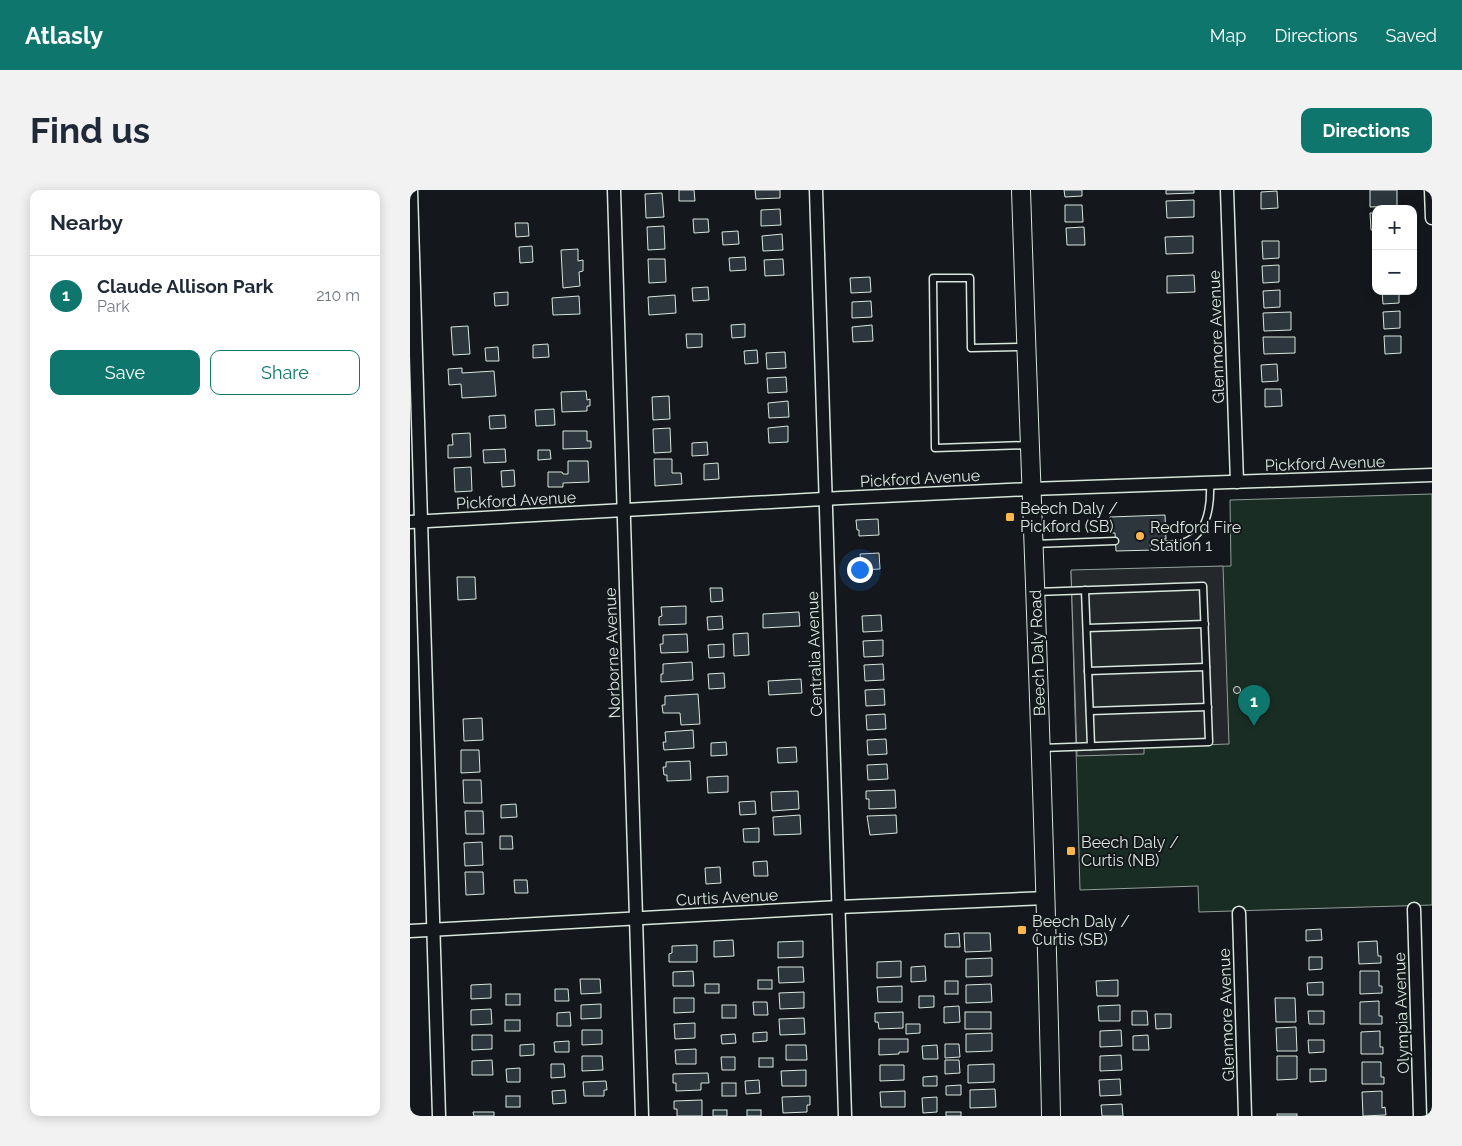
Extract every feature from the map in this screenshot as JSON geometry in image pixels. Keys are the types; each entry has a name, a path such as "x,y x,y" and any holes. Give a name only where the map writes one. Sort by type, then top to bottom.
{"main road":[{"name":"Beech Daly Road","path":"1021,190 1032,544 1047,898 1051,1116"}],"street":[{"path":"411,190 416,522 434,930 439,1116"},
{"name":"Norborne Avenue","path":"614,190 642,1116"},
{"name":"Centralia Avenue","path":"816,190 845,1116"},
{"name":"Glenmore Avenue","path":"1227,190 1237,482"},
{"path":"1431,190 1432,218"},
{"name":"Pickford Avenue","path":"416,522 1030,489 1432,475"},
{"name":"Curtis Avenue","path":"410,931 838,907 1047,898"},
{"name":"Olympia Avenue","path":"1414,908 1420,1116"},
{"name":"Glenmore Avenue","path":"1239,914 1244,1116"}],"lane":[{"path":"1026,347 971,348 970,278 933,278 935,448 1029,445"},
{"path":"1154,544 1179,544 1192,538 1203,526 1209,513 1210,483"},
{"path":"1032,544 1115,541"},
{"path":"1034,592 1203,586 1209,742 1041,748"},
{"path":"1086,590 1091,746"},
{"path":"1087,628 1204,624"},
{"path":"1088,671 1206,667"},
{"path":"1090,711 1208,707"}],"green space":[{"path":"1432,494 1432,905 1199,912 1198,886 1080,890 1071,571 1231,566 1230,500"}],"shaded area":[{"path":"1223,566 1229,744 1144,747 1144,754 1077,756 1071,570"}],"building":[{"path":"679,190 694,190 695,201 679,201"},
{"path":"755,190 780,190 780,198 756,199"},
{"path":"1064,190 1082,190 1082,196 1065,197"},
{"path":"1166,190 1194,190 1194,193 1166,194"},
{"path":"1370,190 1397,190 1397,205 1372,205 1370,207"},
{"path":"1277,191 1278,208 1261,209 1261,192"},
{"path":"662,193 664,217 646,218 645,194"},
{"path":"1194,200 1194,217 1167,218 1166,201"},
{"path":"1065,205 1082,205 1083,222 1065,222"},
{"path":"780,209 781,225 761,226 761,210"},
{"path":"1370,213 1372,213 1372,230"},
{"path":"693,219 708,219 709,232 694,233"},
{"path":"515,223 528,223 529,236 516,237"},
{"path":"664,226 665,249 648,250 647,227"},
{"path":"1084,227 1085,245 1067,245 1066,228"},
{"path":"738,231 739,244 723,245 722,232"},
{"path":"782,234 783,250 763,251 762,236"},
{"path":"1193,236 1193,253 1166,254 1165,237"},
{"path":"1262,241 1279,241 1279,258 1263,259"},
{"path":"532,246 533,262 520,263 519,247"},
{"path":"578,249 578,261 583,260 583,271 579,272 580,286 563,288 561,250"},
{"path":"745,257 746,270 730,271 729,258"},
{"path":"648,259 665,259 666,282 649,283"},
{"path":"783,259 784,275 765,276 764,260"},
{"path":"1279,265 1279,282 1263,283 1262,266"},
{"path":"1194,275 1195,292 1167,293 1167,276"},
{"path":"870,277 871,292 851,293 850,278"},
{"path":"708,287 709,300 693,301 692,288"},
{"path":"1280,290 1280,307 1264,308 1263,291"},
{"path":"508,292 508,305 495,306 494,293"},
{"path":"675,295 676,313 649,315 648,297"},
{"path":"1382,295 1399,295 1399,303 1383,304"},
{"path":"579,296 580,314 553,315 552,298"},
{"path":"871,301 872,317 852,318 852,302"},
{"path":"1400,311 1400,328 1384,329 1383,312"},
{"path":"1291,312 1291,330 1264,331 1263,313"},
{"path":"745,324 745,337 732,338 731,325"},
{"path":"872,325 873,341 853,342 852,327"},
{"path":"468,326 470,354 453,355 451,327"},
{"path":"686,334 702,334 702,347 687,348"},
{"path":"1384,336 1401,336 1401,353 1385,354"},
{"path":"1263,337 1295,337 1295,353 1264,354"},
{"path":"548,344 549,357 533,358 533,345"},
{"path":"498,347 499,361 486,361 485,348"},
{"path":"757,350 758,363 745,364 744,351"},
{"path":"785,352 786,368 767,369 766,353"},
{"path":"1277,364 1278,381 1262,382 1261,365"},
{"path":"462,368 462,373 494,371 496,396 462,398 461,384 449,385 448,369"},
{"path":"786,377 787,392 768,393 767,378"},
{"path":"1265,389 1281,389 1282,406 1265,407"},
{"path":"586,391 587,400 590,399 590,406 587,406 587,411 562,412 561,392"},
{"path":"669,396 670,419 653,420 652,397"},
{"path":"788,401 789,417 769,418 768,403"},
{"path":"554,409 555,425 536,426 535,410"},
{"path":"505,415 506,428 490,429 489,416"},
{"path":"788,426 788,442 769,443 768,428"},
{"path":"670,428 671,452 654,453 653,429"},
{"path":"563,431 587,431 587,441 591,441 591,448 563,449"},
{"path":"470,433 471,457 448,458 448,445 453,445 452,434"},
{"path":"707,442 708,455 692,456 692,443"},
{"path":"505,449 506,462 484,463 483,450"},
{"path":"538,450 550,450 551,459 538,460"},
{"path":"654,459 672,459 672,473 681,473 682,484 655,486"},
{"path":"568,461 588,461 589,482 563,483 563,487 548,487 548,472 568,474"},
{"path":"718,463 719,479 704,480 704,464"},
{"path":"471,467 472,491 455,492 454,468"},
{"path":"514,470 515,486 502,487 501,471"},
{"name":"Redford Fire Station 1","path":"1165,515 1166,539 1154,539 1155,550 1116,551 1115,533 1111,533 1110,517"},
{"path":"878,519 879,535 859,536 856,520"},
{"path":"879,553 880,569 861,570 860,554"},
{"path":"457,577 475,577 476,599 458,600"},
{"path":"710,588 722,588 723,601 711,602"},
{"path":"686,606 686,624 659,625 659,617 662,616 661,607"},
{"path":"799,612 800,626 763,628 763,614"},
{"path":"881,615 882,631 863,632 862,616"},
{"path":"722,616 723,629 708,630 707,617"},
{"path":"748,633 749,655 734,656 733,634"},
{"path":"687,634 688,652 661,653 660,644 663,644 663,635"},
{"path":"883,640 883,656 864,657 863,641"},
{"path":"724,644 724,657 709,658 708,645"},
{"path":"692,662 693,680 661,682 663,664"},
{"path":"883,664 884,680 865,681 864,665"},
{"path":"724,673 725,688 709,689 708,674"},
{"path":"801,679 802,693 769,695 768,681"},
{"path":"1237,687 1240,690 1237,693 1234,690"},
{"path":"884,689 885,705 866,706 865,690"},
{"path":"698,694 700,724 681,725 680,713 663,713 662,705 665,705 665,696"},
{"path":"885,714 886,729 867,730 866,715"},
{"path":"482,718 483,740 464,741 463,719"},
{"path":"693,730 694,748 664,750 663,742 666,742 665,732"},
{"path":"886,739 887,754 868,755 867,740"},
{"path":"726,742 727,755 711,756 711,743"},
{"path":"796,747 797,762 778,763 777,748"},
{"path":"461,750 479,750 480,772 461,773"},
{"path":"690,761 691,780 667,781 667,775 664,775 663,767 666,767 666,762"},
{"path":"887,764 888,779 868,780 867,765"},
{"path":"728,776 728,792 708,793 707,777"},
{"path":"463,780 481,780 482,803 464,803"},
{"path":"895,790 896,808 869,809 869,799 866,799 866,791"},
{"path":"798,791 799,809 772,811 771,792"},
{"path":"755,801 756,814 740,815 739,802"},
{"path":"516,804 517,817 501,818 501,805"},
{"path":"465,811 483,811 484,834 466,834"},
{"path":"800,815 801,834 774,835 773,817"},
{"path":"896,815 897,833 870,835 867,816"},
{"path":"759,828 759,842 744,842 743,829"},
{"path":"500,836 512,836 513,849 500,849"},
{"path":"482,842 483,865 465,866 464,843"},
{"path":"767,861 768,876 754,876 753,862"},
{"path":"720,867 721,883 706,884 705,868"},
{"path":"465,872 483,872 484,894 466,895"},
{"path":"514,880 527,880 528,893 515,893"},
{"path":"1321,929 1322,940 1306,941 1306,930"},
{"path":"959,933 960,947 945,947 945,934"},
{"path":"964,933 990,933 991,951 965,952"},
{"path":"733,940 734,956 714,957 714,941"},
{"path":"803,941 803,957 778,958 778,942"},
{"path":"1377,941 1378,956 1381,956 1381,963 1359,964 1358,942"},
{"path":"697,945 697,962 669,962 672,946"},
{"path":"1309,957 1322,957 1322,969 1309,970"},
{"path":"992,958 992,976 966,977 966,959"},
{"path":"901,961 901,977 877,978 877,962"},
{"path":"925,966 926,981 911,982 911,967"},
{"path":"778,967 803,967 804,982 779,983"},
{"path":"693,971 694,986 673,986 673,972"},
{"path":"1360,971 1379,971 1379,986 1382,986 1382,993 1360,994"},
{"path":"580,979 600,979 601,993 581,994"},
{"path":"758,980 772,980 772,989 758,989"},
{"path":"1118,980 1118,996 1097,996 1096,981"},
{"path":"945,981 958,981 958,994 945,994"},
{"path":"1323,982 1323,995 1308,995 1307,983"},
{"path":"491,984 491,998 471,999 471,985"},
{"path":"705,984 719,984 719,993 705,993"},
{"path":"991,984 992,1002 966,1003 966,985"},
{"path":"902,986 902,1002 878,1002 877,987"},
{"path":"555,989 568,989 569,1001 555,1001"},
{"path":"804,992 804,1008 780,1009 779,993"},
{"path":"506,994 520,994 520,1005 506,1005"},
{"path":"919,996 934,996 934,1007 919,1008"},
{"path":"674,998 694,998 694,1012 674,1013"},
{"path":"1275,998 1295,998 1296,1022 1276,1022"},
{"path":"1379,1001 1379,1016 1382,1016 1382,1024 1360,1024 1360,1002"},
{"path":"753,1002 767,1002 768,1015 754,1015"},
{"path":"601,1004 601,1018 581,1019 581,1005"},
{"path":"722,1005 736,1005 736,1018 722,1018"},
{"path":"1120,1005 1120,1021 1099,1021 1098,1006"},
{"path":"959,1006 960,1022 944,1023 944,1007"},
{"path":"491,1009 492,1024 471,1025 471,1010"},
{"path":"1132,1011 1147,1011 1148,1025 1132,1025"},
{"path":"1308,1011 1324,1011 1324,1024 1309,1024"},
{"path":"570,1012 571,1026 557,1026 557,1013"},
{"path":"903,1012 903,1028 879,1029 878,1022 875,1022 875,1013"},
{"path":"965,1012 991,1012 991,1029 965,1029"},
{"path":"1155,1014 1171,1014 1171,1028 1156,1029"},
{"path":"804,1018 805,1034 780,1035 779,1019"},
{"path":"505,1020 520,1020 520,1031 505,1031"},
{"path":"695,1023 695,1038 675,1039 674,1024"},
{"path":"906,1024 920,1024 920,1033 906,1034"},
{"path":"1296,1027 1297,1051 1277,1051 1276,1028"},
{"path":"582,1030 602,1030 602,1044 582,1045"},
{"path":"1121,1030 1122,1046 1100,1047 1100,1031"},
{"path":"1380,1031 1380,1047 1383,1047 1383,1054 1361,1054 1361,1032"},
{"path":"767,1032 767,1041 753,1042 753,1033"},
{"path":"992,1033 992,1051 966,1052 966,1034"},
{"path":"735,1034 736,1043 722,1044 721,1035"},
{"path":"472,1035 492,1035 492,1049 472,1050"},
{"path":"1148,1035 1149,1050 1133,1050 1133,1036"},
{"path":"879,1039 908,1039 908,1052 879,1055"},
{"path":"1308,1040 1324,1040 1324,1052 1309,1053"},
{"path":"569,1041 569,1052 555,1052 554,1042"},
{"path":"534,1044 534,1055 520,1056 520,1045"},
{"path":"945,1044 959,1044 960,1057 945,1058"},
{"path":"786,1045 806,1045 807,1060 786,1060"},
{"path":"937,1045 938,1059 923,1059 922,1046"},
{"path":"696,1049 696,1064 676,1064 675,1050"},
{"path":"1121,1055 1122,1070 1100,1071 1100,1056"},
{"path":"582,1056 602,1056 603,1070 582,1071"},
{"path":"1277,1056 1297,1056 1297,1079 1277,1080"},
{"path":"721,1057 735,1057 735,1070 722,1070"},
{"path":"759,1058 773,1058 773,1067 759,1067"},
{"path":"492,1060 493,1075 472,1075 472,1061"},
{"path":"945,1060 959,1060 960,1073 945,1074"},
{"path":"1362,1062 1381,1062 1381,1077 1384,1077 1384,1084 1362,1084"},
{"path":"551,1064 564,1064 565,1077 551,1078"},
{"path":"994,1064 994,1082 968,1083 968,1065"},
{"path":"880,1065 904,1065 904,1080 880,1081"},
{"path":"520,1068 520,1082 507,1082 506,1069"},
{"path":"1310,1069 1326,1069 1326,1081 1310,1082"},
{"path":"806,1070 806,1086 782,1086 781,1071"},
{"path":"708,1073 709,1083 701,1083 701,1090 676,1091 676,1083 673,1083 673,1074"},
{"path":"937,1076 937,1086 923,1086 923,1077"},
{"path":"1120,1079 1121,1095 1100,1096 1099,1080"},
{"path":"759,1080 760,1093 746,1094 745,1081"},
{"path":"606,1081 607,1090 604,1090 604,1096 584,1096 583,1082"},
{"path":"722,1083 736,1083 736,1096 722,1096"},
{"path":"961,1085 961,1095 946,1095 946,1086"},
{"path":"995,1089 996,1107 970,1108 970,1090"},
{"path":"565,1090 566,1103 553,1104 552,1091"},
{"path":"905,1091 905,1107 881,1107 880,1092"},
{"path":"1382,1091 1382,1108 1385,1107 1386,1115 1363,1116 1362,1092"},
{"path":"506,1096 520,1096 520,1107 506,1107"},
{"path":"810,1096 810,1105 807,1105 807,1112 783,1113 782,1097"},
{"path":"937,1097 937,1112 923,1113 922,1098"},
{"path":"702,1100 702,1116 677,1116 677,1109 674,1109 674,1101"},
{"path":"1122,1104 1123,1116 1102,1116 1101,1105"},
{"path":"713,1110 727,1110 727,1116 713,1116"},
{"path":"747,1110 761,1110 761,1116 747,1116"},
{"path":"473,1112 494,1112 494,1116 474,1116"},
{"path":"946,1112 961,1112 961,1116 946,1116"},
{"path":"1277,1114 1297,1114 1297,1116 1277,1116"}],"place":[{"name":"Beech Daly / Pickford (SB)","path":"1010,517"},
{"name":"Redford Fire Station 1","path":"1140,536"},
{"name":"Claude Allison Park","path":"1254,726"},
{"name":"Beech Daly / Curtis (NB)","path":"1071,851"},
{"name":"Beech Daly / Curtis (SB)","path":"1022,930"}]}
